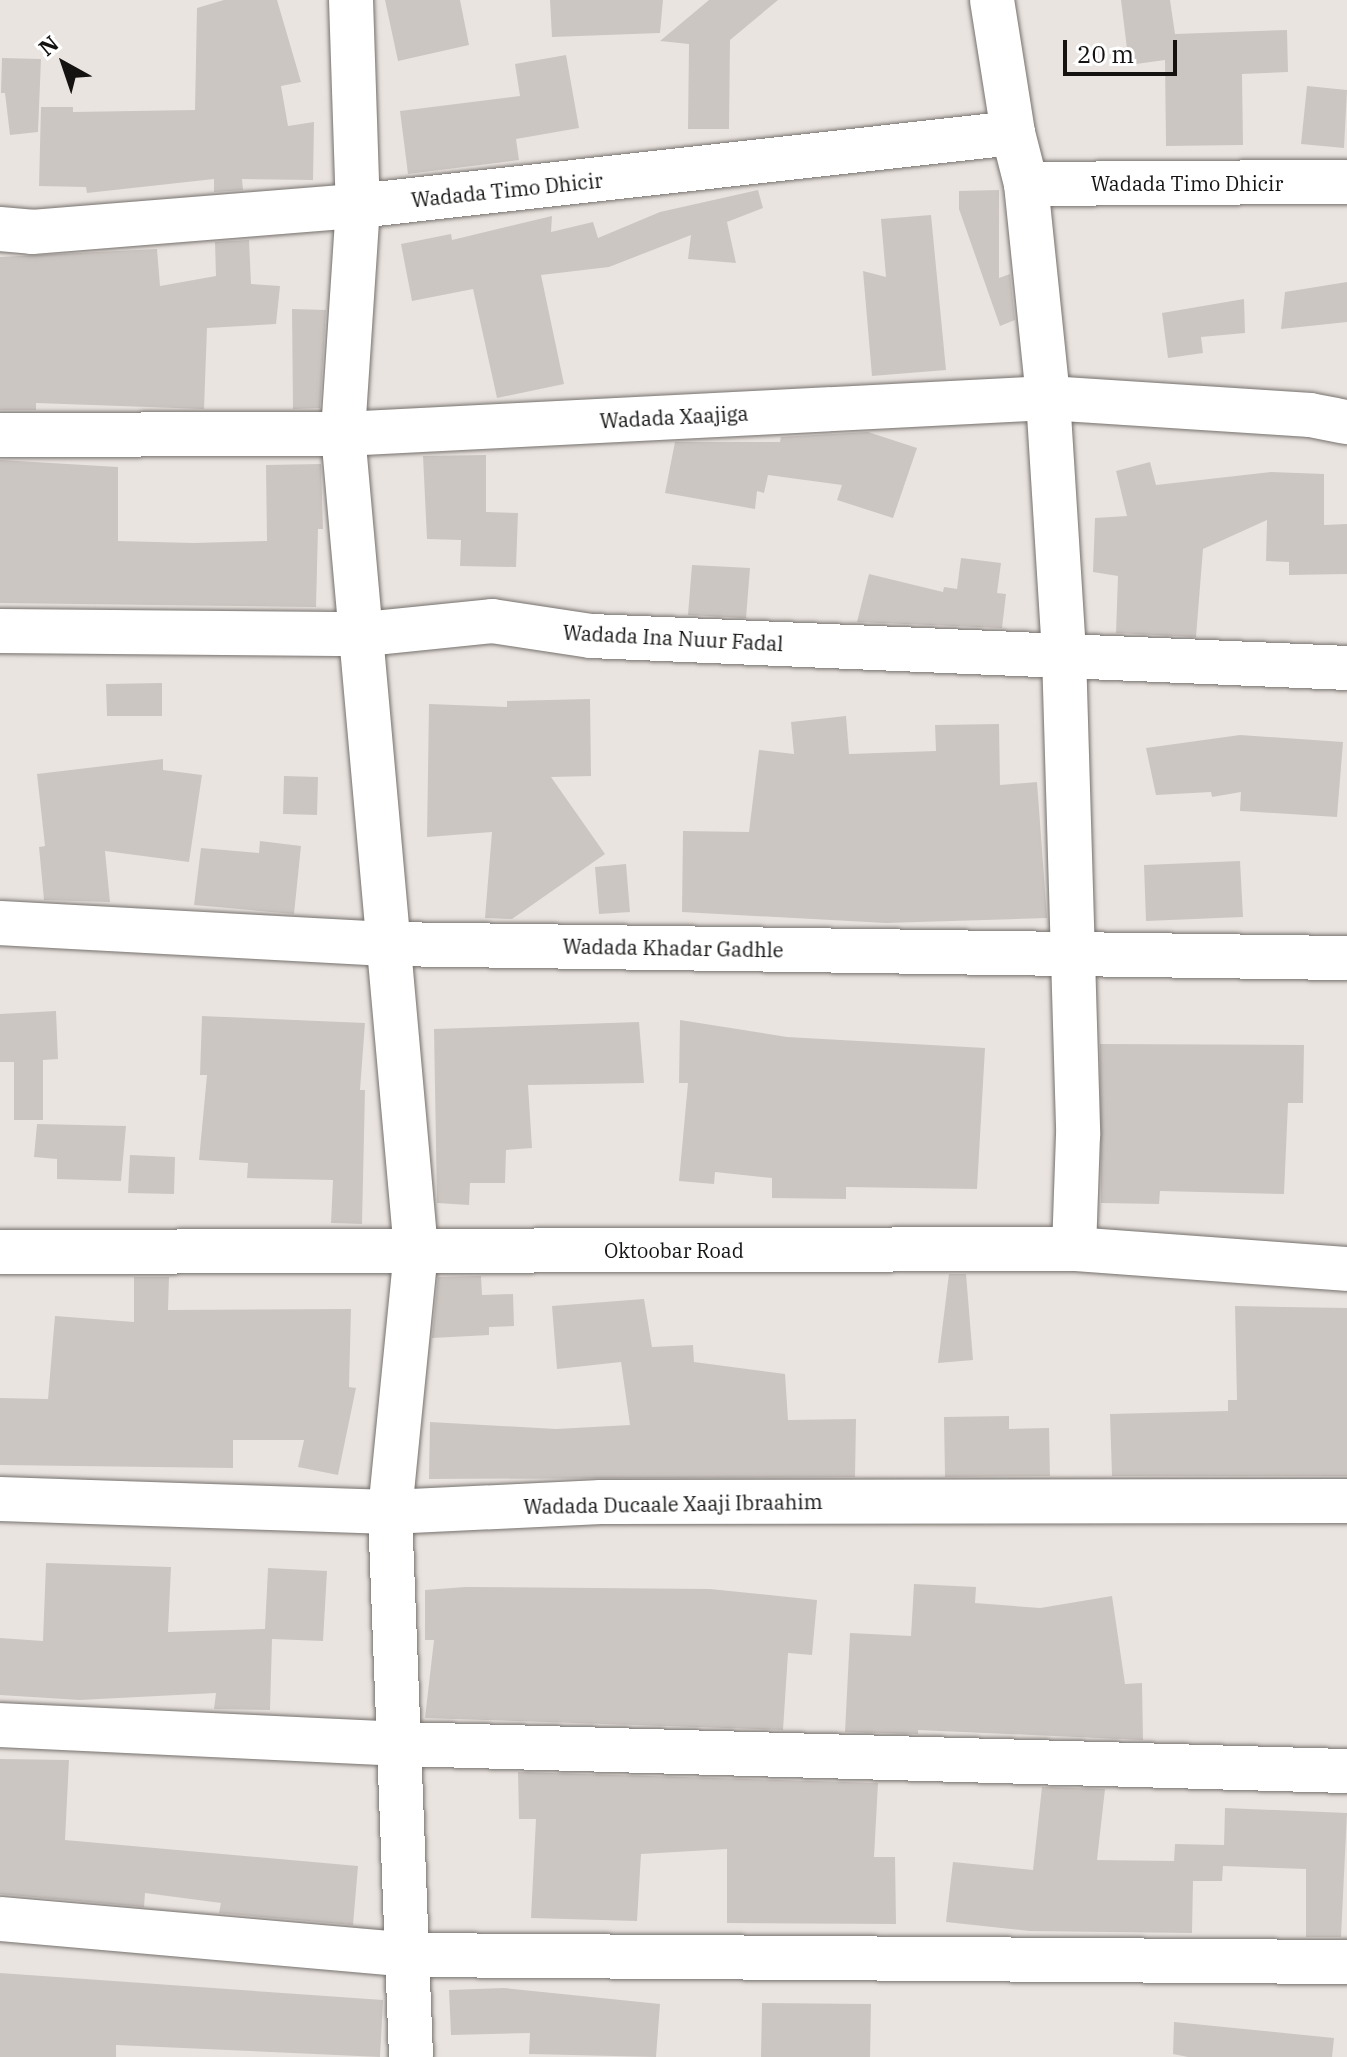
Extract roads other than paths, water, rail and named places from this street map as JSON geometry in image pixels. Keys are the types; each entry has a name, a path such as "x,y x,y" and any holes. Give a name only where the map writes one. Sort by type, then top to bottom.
{"street":[{"path":"351,0 358,206 343,434 365,634 387,944 416,1251 390,1512 402,1744 411,2057"},
{"path":"992,0 1013,133 1026,184 1048,398 1064,654 1078,1135 1074,1249"},
{"name":"Wadada Timo Dhicir","path":"0,229 32,232 358,206 1013,133"},
{"name":"Wadada Timo Dhicir","path":"1026,184 1347,182"},
{"name":"Wadada Xaajiga","path":"0,435 343,434 1048,398 1310,415 1347,422"},
{"name":"Wadada Ina Nuur Fadal","path":"0,631 365,634 492,621 591,636 1347,668"},
{"name":"Wadada Khadar Gadhle","path":"0,923 387,944 1347,958"},
{"name":"Oktoobar Road","path":"0,1252 1074,1249 1347,1269"},
{"name":"Wadada Ducaale Xaaji Ibraahim","path":"0,1499 390,1512 601,1502 1347,1501"},
{"path":"0,1725 402,1744 1347,1771"},
{"path":"0,1919 409,1955 1347,1962"}]}
